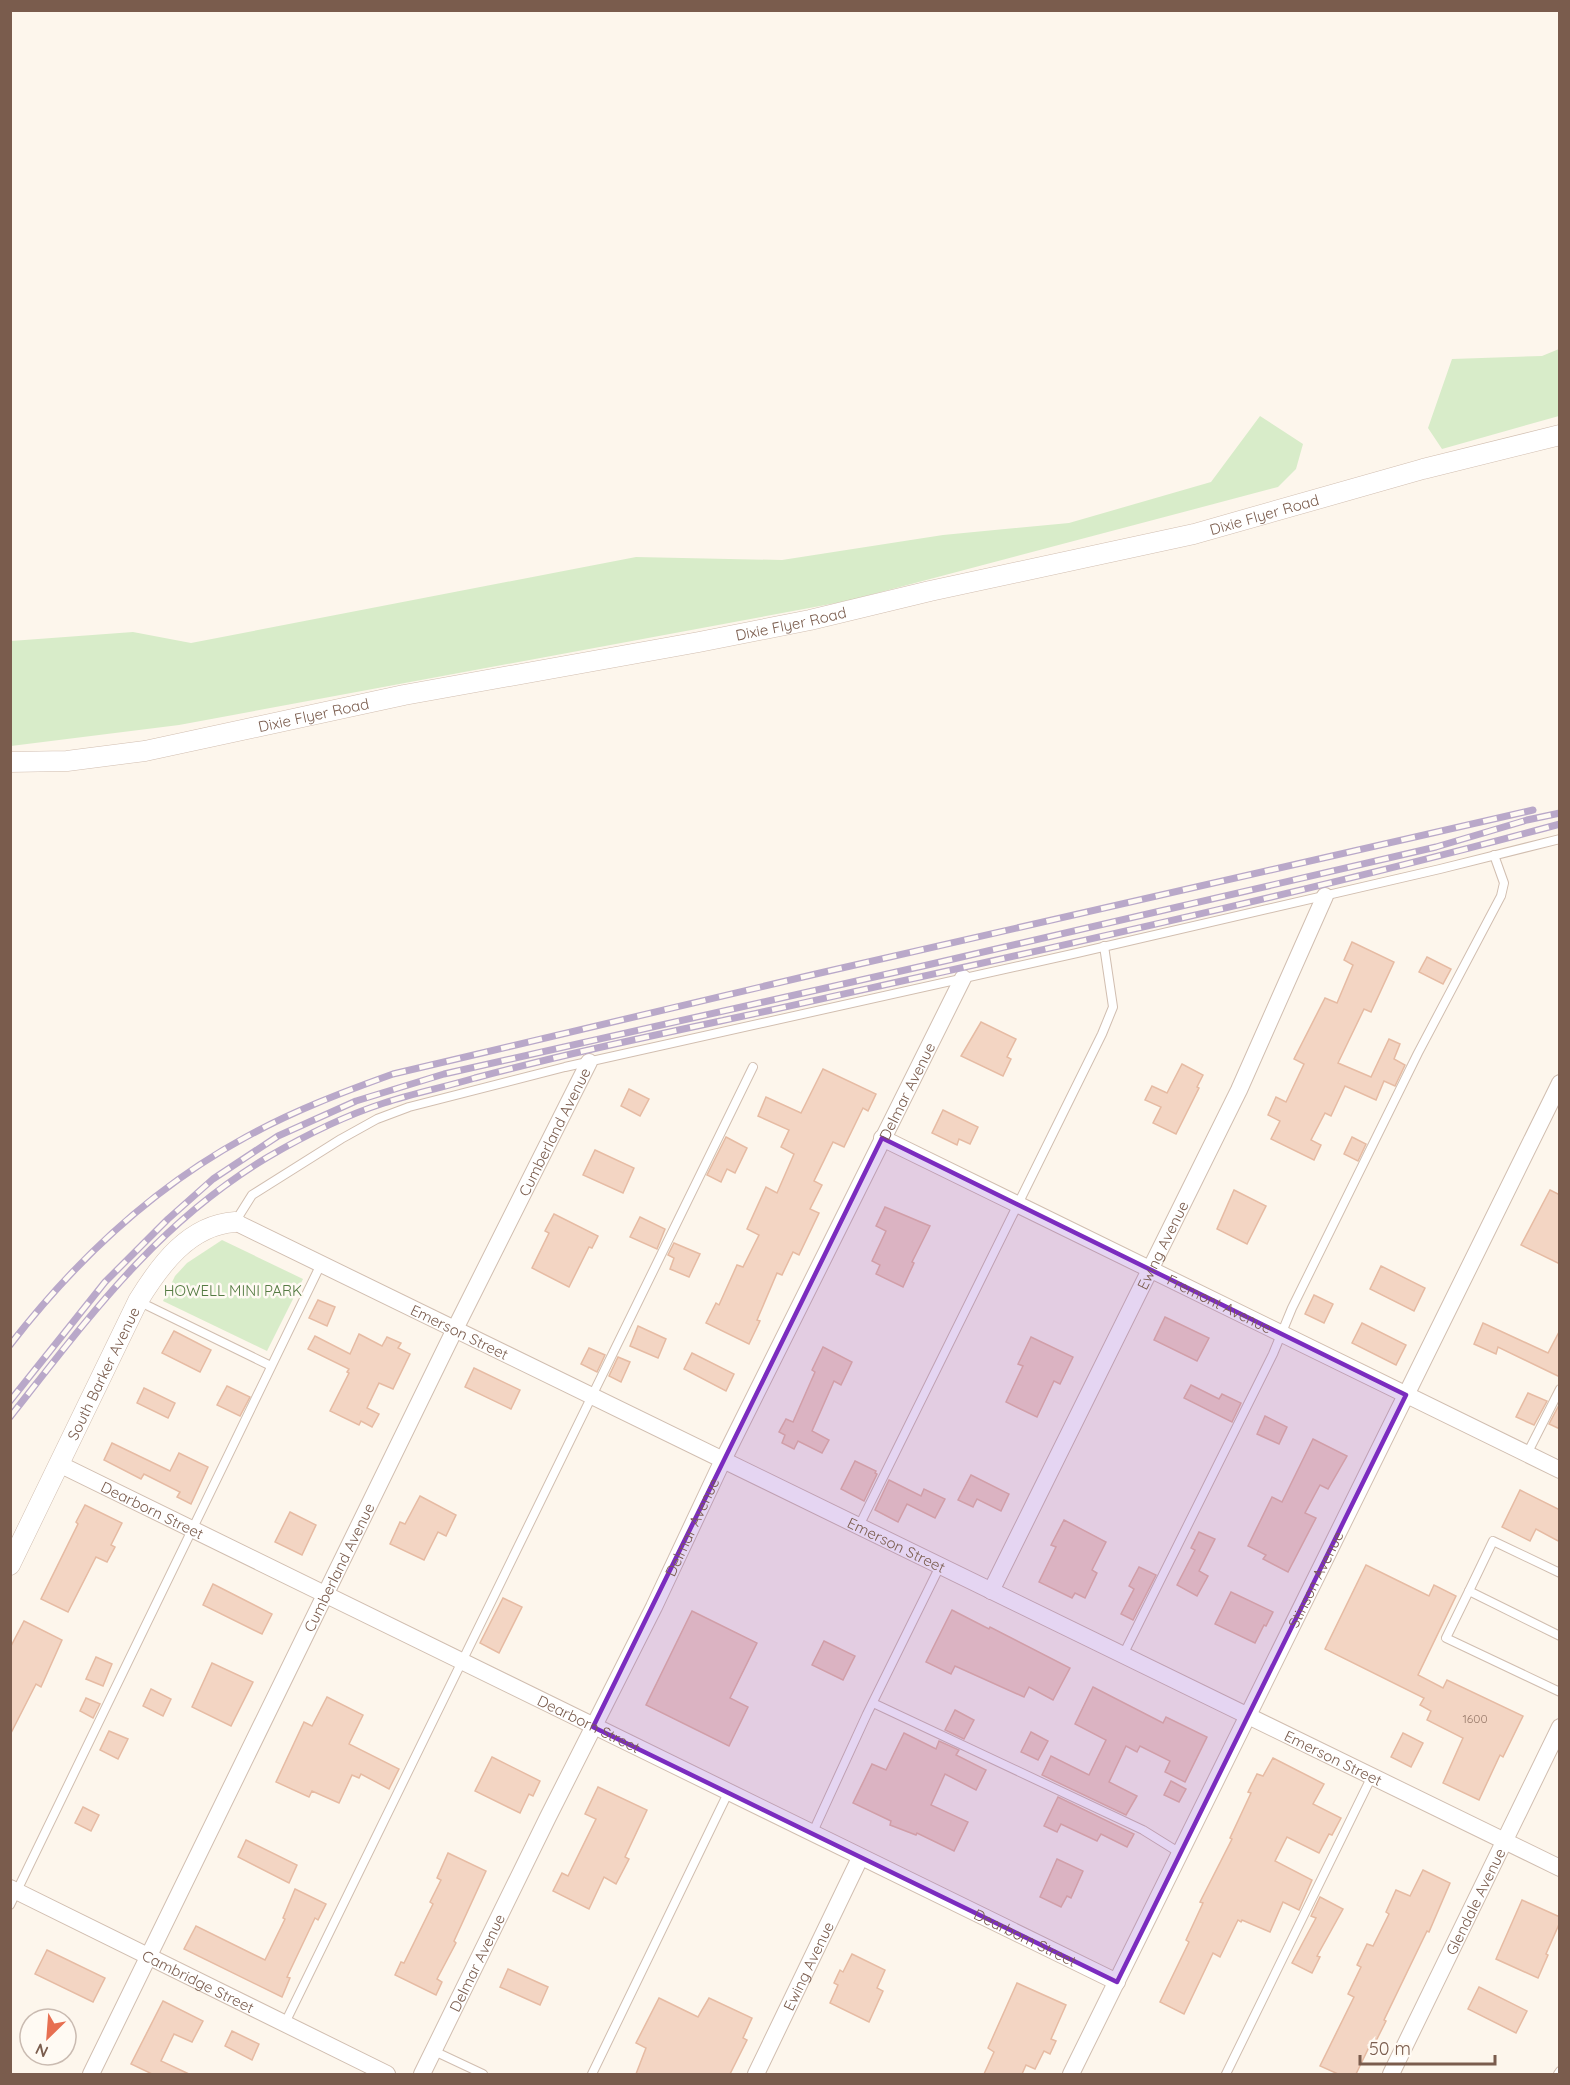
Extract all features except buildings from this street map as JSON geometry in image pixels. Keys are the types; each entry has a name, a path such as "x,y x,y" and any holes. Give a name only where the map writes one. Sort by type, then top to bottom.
{"street":[{"name":"Dixie Flyer Road","path":"10,762 67,760 145,752 404,695 810,620 930,591 1194,534 1423,469 1560,435"},
{"name":"Ewing Avenue","path":"991,1591 1239,1090 1325,896"},
{"name":"Delmar Avenue","path":"422,2074 654,1607 723,1460 963,978"},
{"name":"Cumberland Avenue","path":"91,2074 455,1329 589,1062"},
{"name":"Stinson Avenue","path":"1071,2074 1469,1263 1560,1083"},
{"name":"Fremont Avenue","path":"882,1138 1560,1470"},
{"name":"Emerson Street","path":"235,1222 1560,1868"},
{"name":"South Barker Avenue","path":"10,1565 138,1301 164,1262 190,1238 211,1226 235,1222"},
{"name":"Dearborn Street","path":"59,1464 1117,1983"},
{"name":"Glendale Avenue","path":"1391,2074 1560,1728"},
{"name":"Ewing Avenue","path":"756,2074 860,1858"},
{"name":"Cambridge Street","path":"13,1895 149,1955 387,2074"}],"lane":[{"path":"235,1222 252,1195 341,1138 377,1119 409,1107 589,1062 1325,896 1560,839"},
{"path":"1123,1655 1273,1354 1292,1308 1418,1053 1501,896 1504,883 1494,855"},
{"path":"859,1526 1102,1034 1113,1007 1104,946"},
{"path":"285,2023 753,1067"},
{"path":"13,1895 321,1264"},
{"path":"138,1301 272,1366"},
{"path":"1527,1454 1560,1389"},
{"path":"1560,1573 1494,1540 1446,1638 1560,1692"},
{"path":"812,1834 940,1566"},
{"path":"1469,1592 1560,1636"},
{"path":"873,1703 1143,1830 1180,1853"},
{"path":"1226,2074 1372,1776"},
{"path":"592,2074 728,1792"},
{"path":"434,2051 472,2072 483,2074"}],"highlighted area":[{"path":"882,1138 1406,1395 1117,1982 593,1727"}],"green space":[{"path":"1559,349 1559,416 1442,449 1428,428 1452,359 1542,356"},
{"path":"1260,416 1303,444 1296,469 1278,487 847,601 179,725 11,746 11,641 133,632 191,643 636,557 782,560 943,535 1069,523 1211,482"},
{"name":"HOWELL MINI PARK","path":"222,1240 303,1279 267,1351 163,1301 175,1276 187,1263"}],"railway":[{"path":"10,1345 61,1284 88,1256 147,1203 179,1179 246,1137 300,1110 393,1074 820,973 1533,810"},
{"path":"10,1401 105,1282 168,1219 213,1179 278,1136 356,1101 444,1074 1436,847 1527,820 1560,813"},
{"path":"10,1417 97,1308 158,1242 192,1212 228,1183 268,1157 324,1127 369,1108 548,1060 1165,922 1363,875 1560,824"}]}
